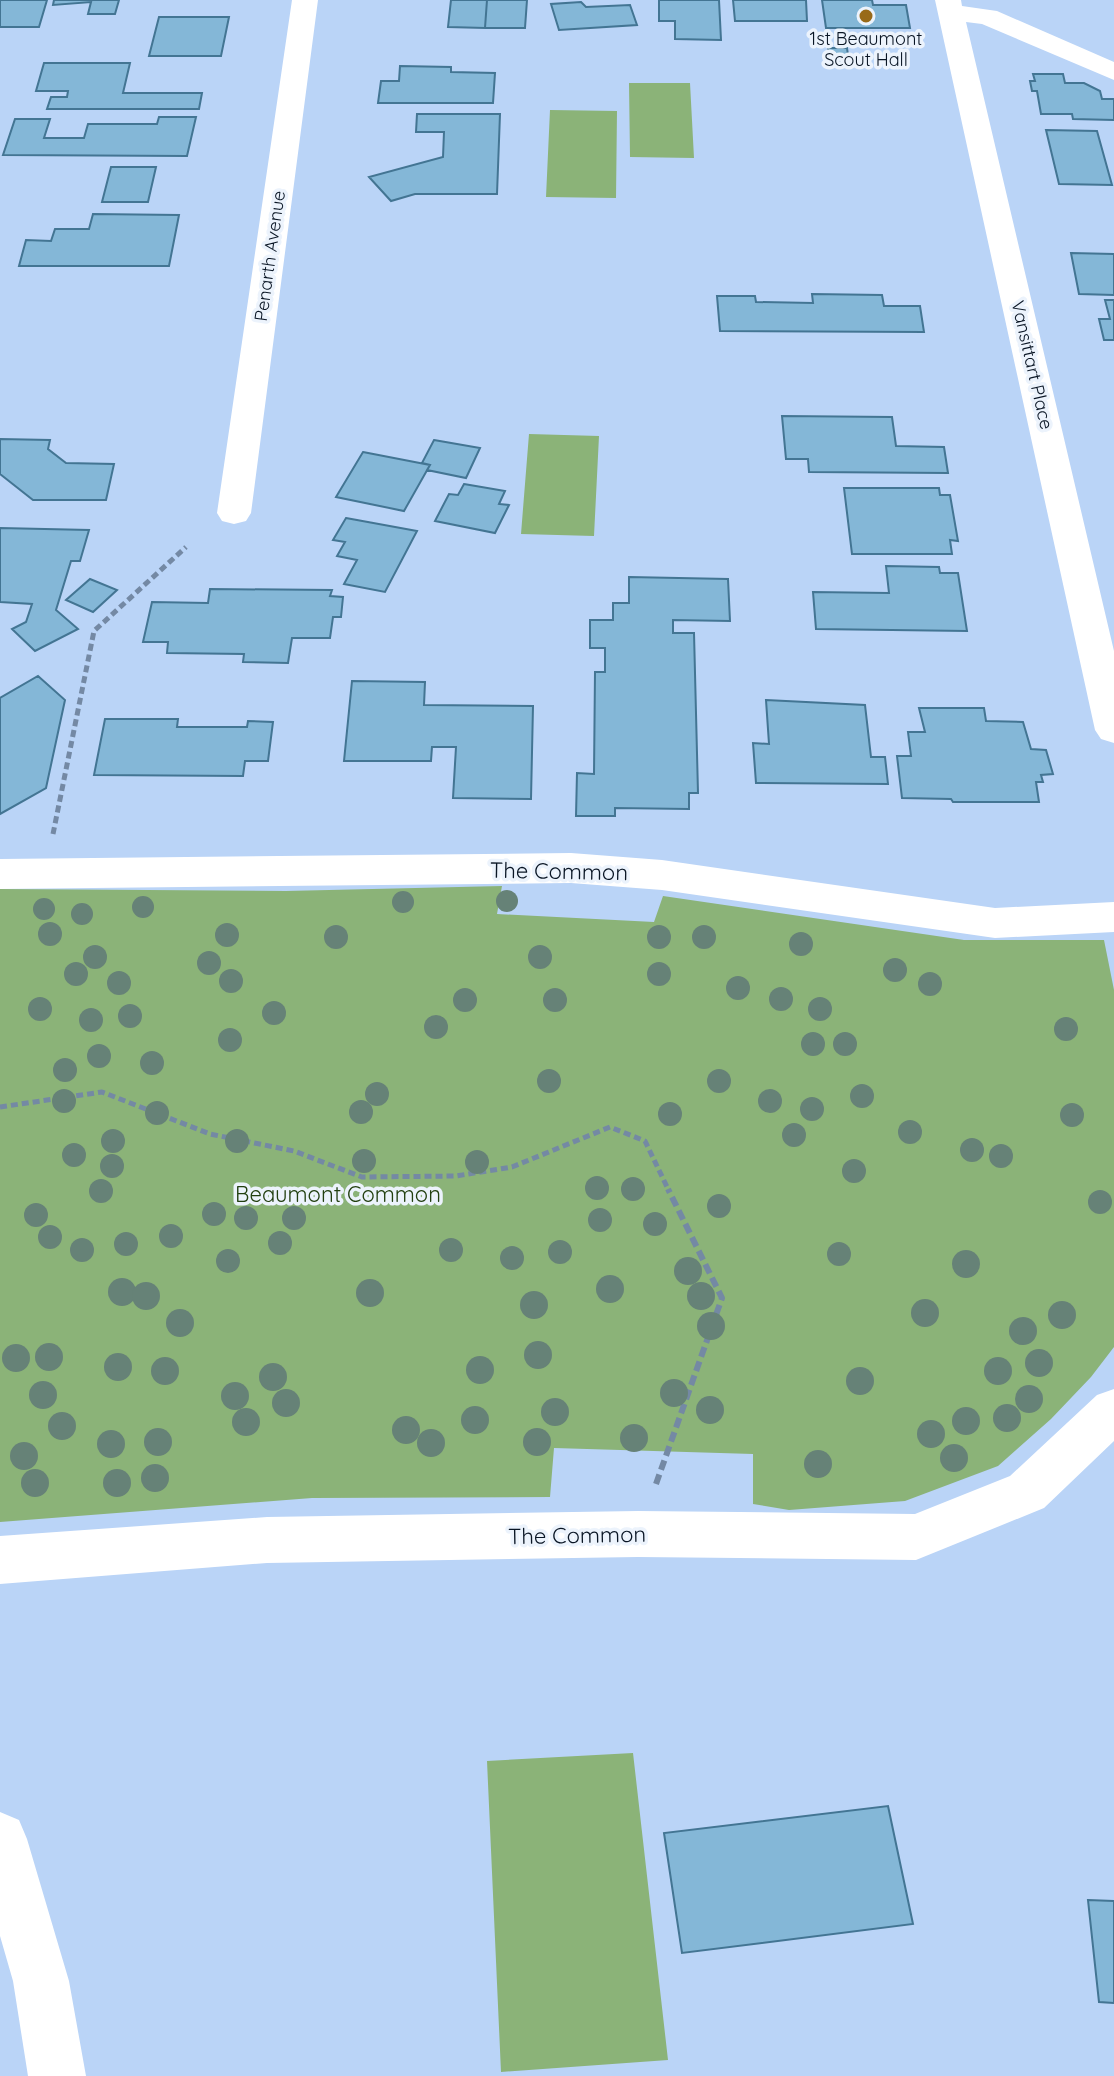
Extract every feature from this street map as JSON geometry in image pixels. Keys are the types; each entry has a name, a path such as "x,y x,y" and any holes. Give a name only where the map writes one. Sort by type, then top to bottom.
{"street":[{"name":"Penarth Avenue","path":"234,513 305,0"},
{"path":"950,6 988,17 1114,72"},
{"name":"Vansittart Place","path":"950,6 1114,730"},
{"name":"The Common","path":"0,874 571,868 662,875 995,923 1114,917"},
{"name":"The Common","path":"0,1560 267,1540 638,1534 916,1537 1027,1492 1114,1410"},
{"path":"0,1839 41,1981 57,2076"}],"path":[{"path":"45,874 94,631 186,547"},
{"path":"0,1107 102,1092 210,1134 294,1151 362,1177 456,1176 512,1167 610,1127 645,1141 722,1298 638,1534"}],"green space":[{"path":"629,83 690,83 694,158 630,157"},
{"path":"550,110 617,111 616,198 546,197"},
{"path":"529,434 599,436 594,536 521,534"},
{"name":"Beaumont Common","path":"502,886 497,914 654,922 663,896 964,940 1104,940 1114,990 1114,1347 1091,1377 1051,1419 998,1466 905,1501 789,1510 753,1504 753,1454 554,1448 550,1497 312,1498 0,1522 0,889 286,891"},
{"path":"633,1753 668,2060 501,2072 487,1761"}],"building":[{"path":"0,0 47,0 39,27 0,27"},
{"path":"54,0 119,0 115,14 88,14 91,2 53,5"},
{"path":"451,0 487,0 485,28 448,27"},
{"path":"487,0 527,0 525,28 485,28"},
{"path":"659,0 719,0 721,40 675,39 675,21 659,21"},
{"path":"733,0 806,0 807,21 735,21"},
{"name":"1st Beaumont Scout Hall","path":"822,0 872,0 873,5 906,5 910,28 826,28"},
{"path":"581,2 586,7 630,5 637,25 559,30 551,4"},
{"path":"159,17 229,17 221,56 149,56"},
{"path":"828,48 847,48 849,62 831,61"},
{"path":"44,63 130,63 123,93 202,93 199,109 47,109 51,97 67,97 68,91 36,91"},
{"path":"400,66 451,67 451,72 495,73 493,103 378,103 381,81 399,81"},
{"path":"1033,74 1063,74 1065,83 1084,83 1100,91 1102,99 1114,99 1114,120 1073,119 1072,114 1041,114 1037,91 1032,91 1030,81 1035,81"},
{"path":"417,114 500,114 497,194 415,194 391,201 369,177 443,157 444,132 416,132"},
{"path":"159,117 196,117 187,156 3,155 15,119 50,119 44,138 84,138 88,124 157,124"},
{"path":"1046,130 1097,131 1112,185 1059,184"},
{"path":"111,167 156,167 148,202 102,202"},
{"path":"93,214 179,215 169,266 19,266 26,240 51,241 55,229 89,229"},
{"path":"1071,253 1114,254 1114,295 1079,294"},
{"path":"812,294 882,295 884,306 920,306 924,332 720,331 717,296 755,296 756,302 813,303"},
{"path":"1105,300 1114,300 1114,340 1104,340 1099,319 1110,319"},
{"path":"782,416 892,417 896,446 944,447 948,473 809,472 808,459 786,459"},
{"path":"0,439 50,440 48,449 66,463 114,464 106,500 33,500 0,474"},
{"path":"434,440 480,448 466,478 427,470 430,465 422,463"},
{"path":"363,452 430,465 404,511 336,497"},
{"path":"464,484 505,491 499,504 509,505 495,533 435,521 449,494 458,495"},
{"path":"844,488 939,488 940,495 950,495 958,541 950,540 952,554 852,554"},
{"path":"346,518 417,531 385,592 344,584 357,560 337,556 345,542 333,540"},
{"path":"0,528 89,530 80,561 71,561 56,610 78,629 35,651 12,629 26,622 32,604 0,602"},
{"path":"886,566 939,567 940,573 958,573 967,631 816,629 813,592 889,593"},
{"path":"629,577 728,579 730,621 673,620 673,633 694,633 698,793 689,793 689,809 615,808 615,816 576,816 577,773 594,774 595,672 605,672 605,648 590,648 590,620 613,620 613,603 629,603"},
{"path":"90,579 117,590 93,612 66,600"},
{"path":"210,589 332,590 330,596 343,597 341,617 333,617 330,638 292,638 288,663 243,662 244,654 167,653 168,642 143,642 152,602 208,603"},
{"path":"38,676 65,700 46,788 0,814 0,698"},
{"path":"352,681 425,682 424,705 533,706 531,799 453,798 456,747 432,747 431,761 344,761"},
{"path":"766,700 865,705 871,757 885,757 888,784 756,783 753,743 769,744"},
{"path":"919,708 984,708 986,721 1023,722 1031,749 1046,750 1053,774 1041,775 1043,782 1036,782 1039,802 953,802 951,799 902,798 897,756 911,756 908,732 925,732"},
{"path":"105,719 178,719 177,727 247,727 248,721 273,722 268,761 245,761 243,776 94,775"},
{"path":"888,1806 913,1924 682,1953 664,1833"},
{"path":"1088,1900 1114,1901 1114,2003 1099,2002"}],"place":[{"name":"1st Beaumont Scout Hall","path":"866,16"}]}
